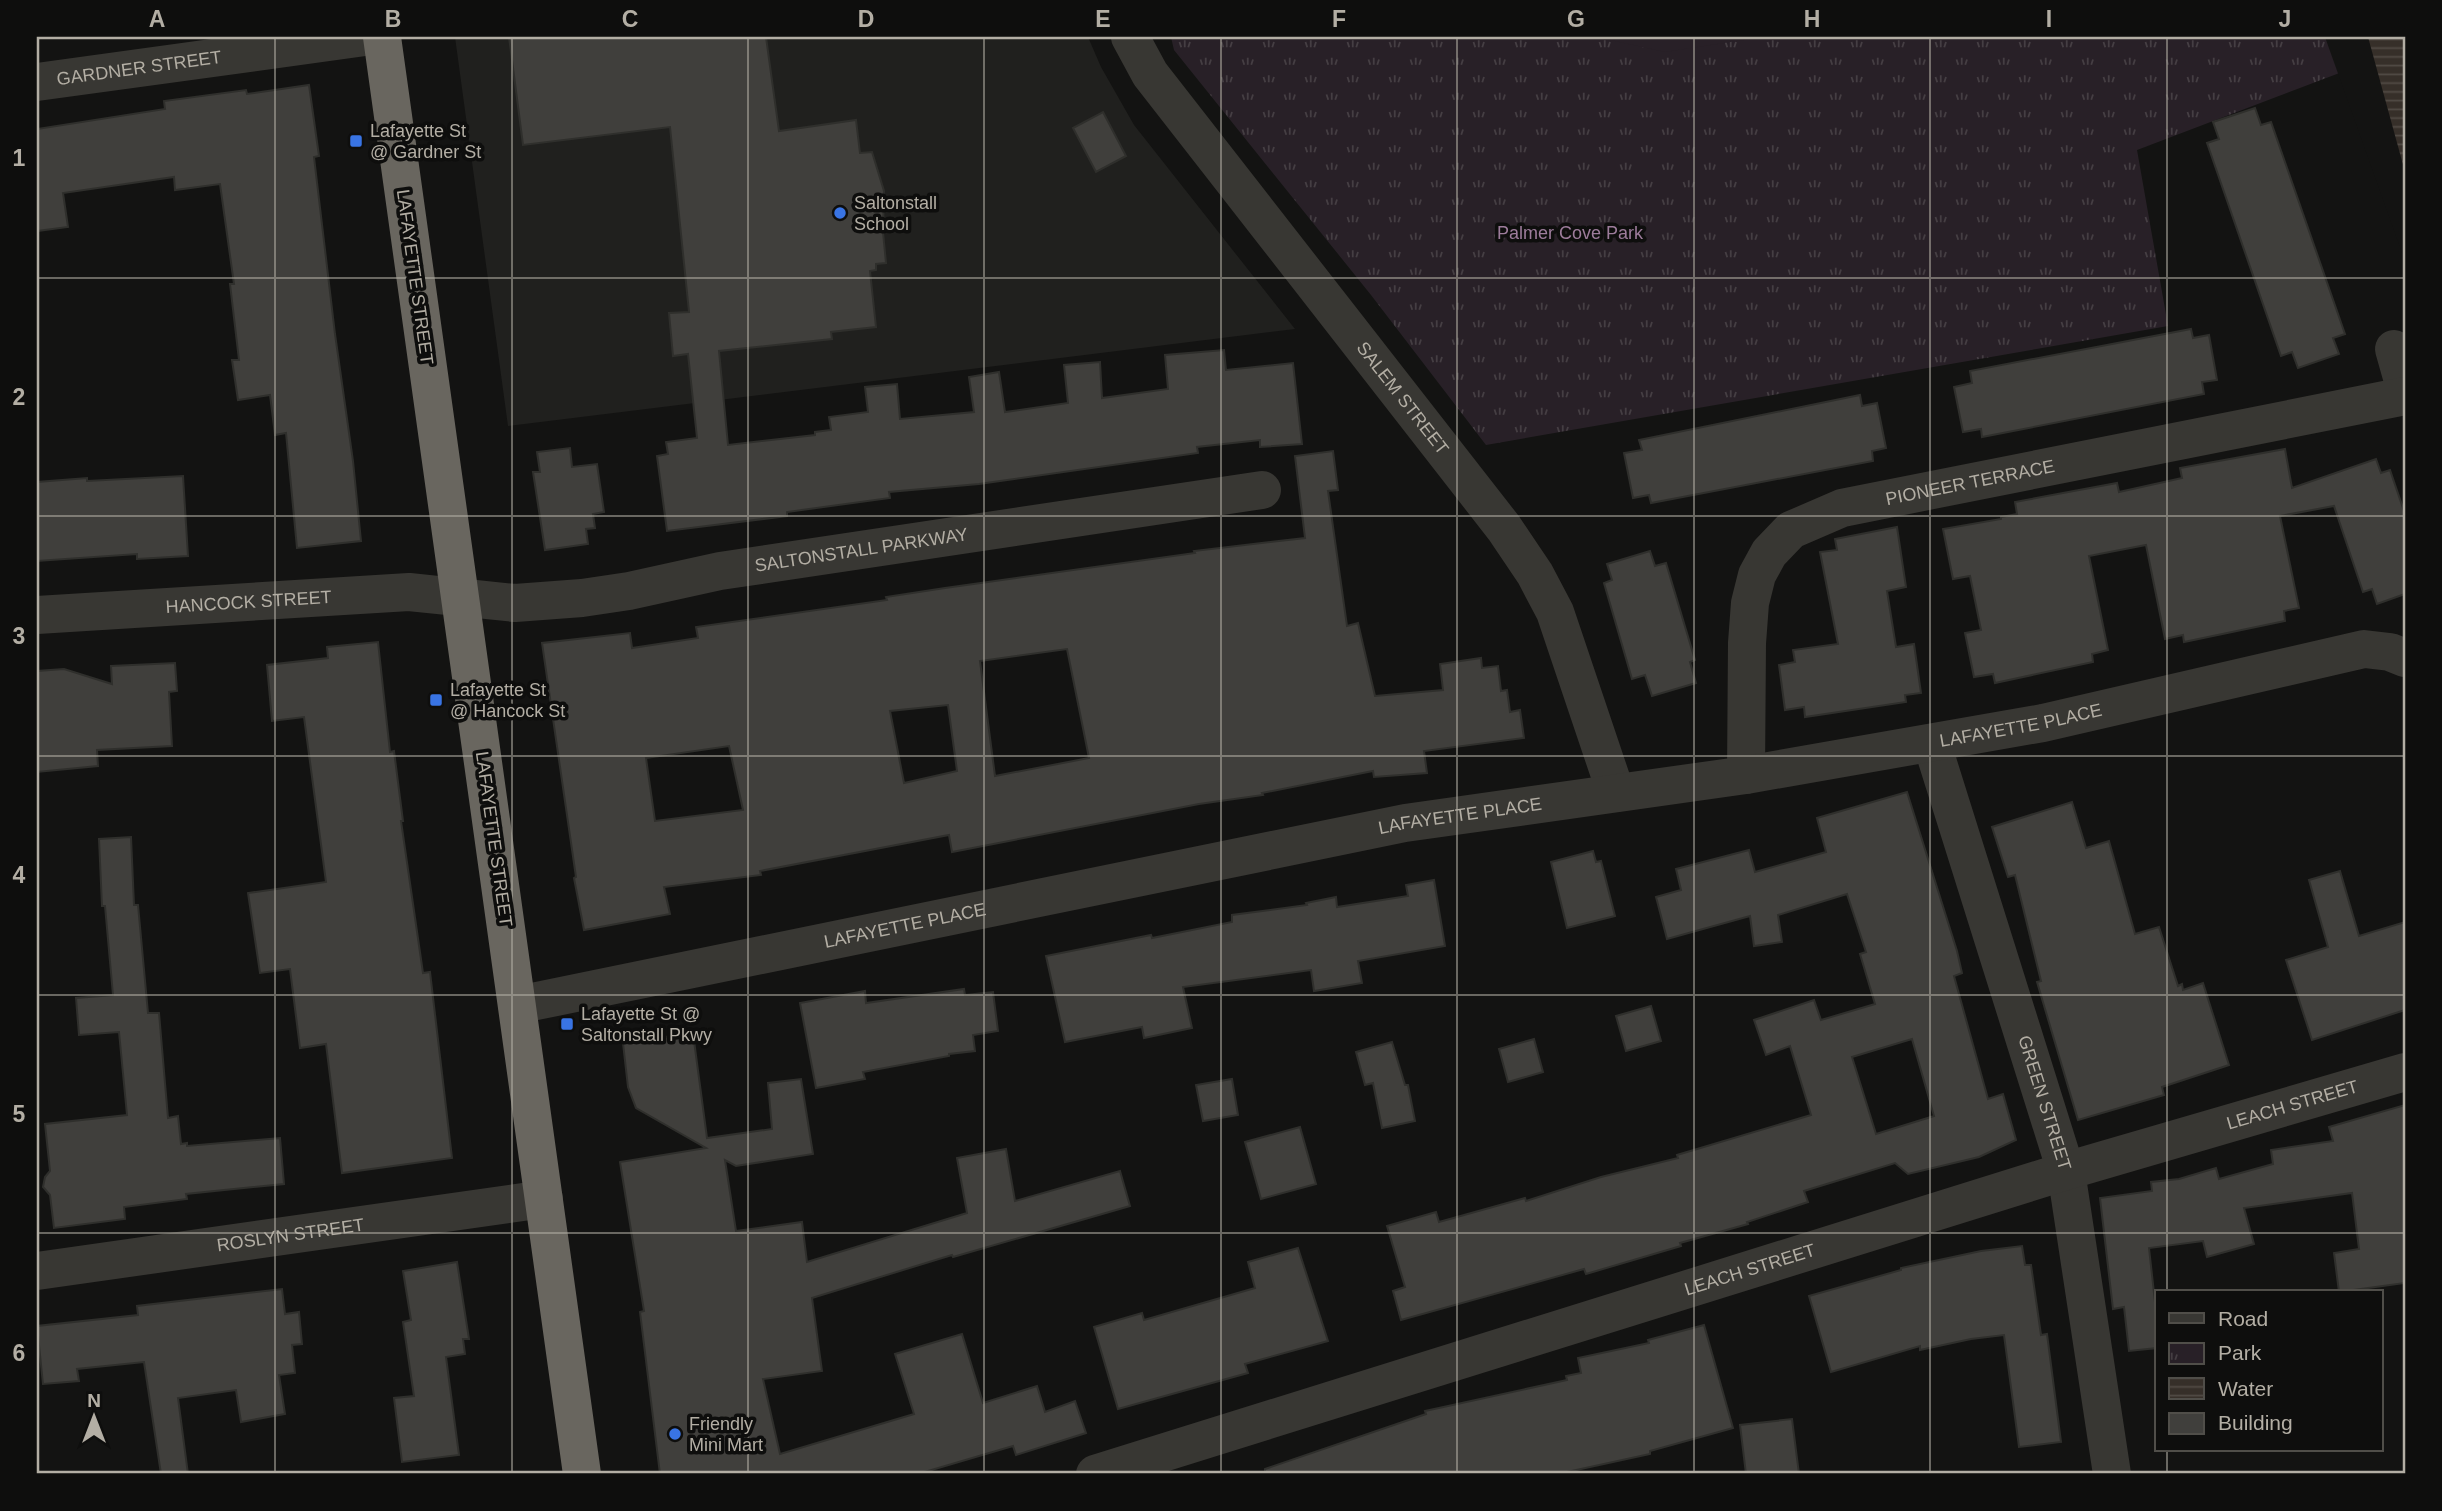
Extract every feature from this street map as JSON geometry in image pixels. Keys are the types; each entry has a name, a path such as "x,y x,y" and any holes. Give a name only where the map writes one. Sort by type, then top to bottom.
{"highway":[{"name":"LAFAYETTE STREET","path":"382,37 582,1474"}],"street":[{"name":"GARDNER STREET","path":"37,82 365,37"},
{"name":"SALEM STREET","path":"1130,37 1150,74 1504,528 1535,573 1555,612 1616,793"},
{"path":"2394,349 2405,388"},
{"name":"PIONEER TERRACE","path":"1746,775 1750,603 1757,575 1769,553 1791,530 1842,508 2405,396"},
{"name":"SALTONSTALL PARKWAY","path":"461,598 516,603 582,598 629,591 720,571 1262,491"},
{"name":"HANCOCK STREET","path":"37,615 409,592 461,598"},
{"name":"LAFAYETTE PLACE","path":"517,1005 1373,829 1746,775 1932,744 2043,723 2364,649 2390,652 2405,658"},
{"name":"GREEN STREET","path":"1932,744 2066,1171 2112,1474"},
{"name":"LEACH STREET","path":"1096,1474 1195,1459 2066,1171 2405,1072"},
{"name":"ROSLYN STREET","path":"37,1270 544,1199"}],"shaded area":[{"name":"Saltonstall School","path":"455,37 1088,37 1101,67 1134,125 1295,329 508,426"}],"green space":[{"name":"Palmer Cove Park","path":"1171,37 2328,37 2342,72 2137,150 2168,326 1486,445 1371,295 1174,50"},
{"path":"1597,37 1763,37 1665,52"}],"water":[{"path":"2328,37 2405,37 2405,252"}],"pier":[{"path":"2325,37 2368,37 2405,172 2405,255 2402,253"}],"building":[{"path":"509,37 766,37 779,131 856,120 860,153 872,152 884,191 883,232 886,263 876,264 876,270 870,271 876,327 831,332 832,339 719,351 728,445 815,435 815,432 831,430 829,417 868,412 865,387 897,384 900,419 974,412 969,377 999,372 1005,412 1068,403 1064,365 1100,362 1102,398 1168,389 1165,355 1224,350 1226,370 1293,363 1302,444 1260,447 1260,440 1197,447 1198,453 979,484 889,492 890,498 787,512 787,516 667,531 657,456 668,454 666,442 697,438 688,354 673,356 669,313 689,312 670,127 523,145"},
{"path":"309,85 319,156 314,157 361,541 297,548 286,433 275,435 270,395 238,400 232,360 239,360 230,284 234,284 220,184 175,190 174,177 63,193 68,227 37,231 37,129 165,109 164,101 246,90 247,94"},
{"path":"2255,108 2261,125 2271,122 2345,334 2333,338 2339,354 2298,368 2292,352 2281,356 2207,143 2219,139 2213,122"},
{"path":"1103,112 1126,156 1096,172 1073,128"},
{"path":"2191,329 2193,338 2209,335 2217,380 2202,382 2204,394 1982,437 1981,429 1963,432 1954,387 1972,383 1970,371"},
{"path":"1860,395 1862,406 1877,403 1886,448 1872,451 1873,461 1651,503 1649,495 1633,498 1624,453 1642,450 1639,440"},
{"path":"570,448 572,467 597,464 604,512 593,514 595,528 586,529 588,544 545,550 533,472 540,472 537,452"},
{"path":"2285,449 2292,488 2376,459 2381,473 2390,470 2405,514 2405,594 2377,604 2372,589 2363,592 2334,506 2280,516 2299,608 2284,611 2285,621 2184,642 2183,635 2165,639 2146,545 2089,556 2108,650 2092,654 2093,662 1995,683 1993,674 1974,677 1965,633 1981,630 1970,576 1953,579 1943,529 2017,514 2015,502 2117,483 2119,492 2182,478 2180,468"},
{"path":"1333,451 1338,490 1328,491 1347,626 1358,623 1375,696 1443,690 1440,664 1481,658 1482,668 1498,666 1501,691 1507,690 1510,712 1520,710 1524,738 1424,751 1427,773 1374,777 1373,771 1262,793 1263,795 1199,804 952,852 949,835 760,871 761,875 664,887 670,914 584,930 574,878 576,877 542,643 630,633 632,648 698,638 696,627 1195,553 1194,551 1305,538 1295,456","holes":["1067,649 1089,758 995,776 980,661","948,705 957,771 904,783 890,711","729,746 743,810 655,821 646,758"]},
{"path":"183,476 188,556 137,559 137,554 37,561 37,482"},
{"path":"1897,527 1906,587 1887,591 1896,647 1914,644 1921,693 1905,695 1906,702 1805,717 1804,707 1785,710 1779,665 1795,662 1793,650 1838,644 1820,552 1837,550 1835,539"},
{"path":"1650,551 1655,566 1666,563 1695,660 1690,662 1696,683 1652,696 1645,675 1632,679 1604,583 1612,580 1607,564"},
{"path":"378,642 390,752 394,751 401,821 423,973 430,972 452,1158 342,1173 326,1044 300,1048 290,969 260,973 248,893 326,882 304,717 272,721 267,665 328,658 327,647"},
{"path":"175,663 177,691 169,692 172,746 97,750 98,766 37,772 37,671 64,669 112,684 111,666"},
{"path":"1907,792 1957,951 1962,973 1954,976 1988,1099 2003,1094 2016,1140 1979,1157 1908,1174 1895,1163 1804,1191 1808,1202 1747,1222 1748,1224 1680,1243 1681,1246 1586,1274 1584,1269 1401,1320 1393,1291 1405,1287 1387,1226 1436,1212 1439,1222 1525,1198 1526,1201 1601,1177 1678,1158 1677,1155 1811,1115 1790,1046 1766,1055 1754,1020 1814,1000 1821,1020 1875,1004 1860,954 1866,952 1847,894 1778,915 1782,942 1754,946 1750,916 1667,939 1656,897 1681,890 1676,869 1749,850 1755,872 1826,852 1817,818","holes":["1912,1039 1934,1116 1876,1134 1852,1057"]},
{"path":"2072,802 2086,848 2109,841 2135,934 2159,927 2178,986 2182,984 2183,990 2203,983 2229,1065 2162,1087 2164,1095 2078,1120 2037,982 2041,981 2015,875 2008,877 1992,827"},
{"path":"131,837 134,905 138,905 148,1013 159,1013 168,1118 178,1116 181,1144 187,1143 187,1146 280,1138 284,1184 186,1194 187,1199 124,1207 125,1219 54,1228 50,1195 43,1187 45,1177 50,1171 45,1124 127,1115 119,1032 79,1035 76,998 113,995 105,906 102,906 99,839"},
{"path":"1593,851 1596,862 1601,861 1615,916 1567,928 1551,862"},
{"path":"2340,871 2359,936 2405,922 2405,1010 2312,1040 2286,960 2328,947 2309,880"},
{"path":"1434,880 1445,946 1358,961 1362,983 1314,991 1311,970 1183,987 1192,1028 1144,1038 1142,1027 1065,1042 1046,956 1232,922 1232,915 1307,905 1306,903 1336,897 1337,907 1408,896 1406,885"},
{"path":"964,989 965,995 993,992 998,1031 973,1035 975,1051 863,1072 865,1079 816,1088 800,1003 865,991 866,1003"},
{"path":"1651,1006 1661,1041 1626,1051 1616,1016"},
{"path":"693,1033 707,1138 772,1129 768,1083 801,1079 813,1154 736,1166 725,1160 736,1231 802,1222 807,1262 967,1213 957,1158 1006,1149 1015,1201 1120,1171 1130,1206 953,1257 952,1255 812,1298 822,1371 763,1379 780,1454 914,1414 895,1354 962,1334 983,1403 1037,1386 1045,1412 1075,1401 1086,1433 1016,1455 1013,1446 918,1474 660,1474 640,1312 644,1311 620,1162 706,1148 636,1108 628,1087 623,1043"},
{"path":"1534,1039 1543,1072 1508,1082 1499,1049"},
{"path":"1392,1042 1405,1085 1408,1085 1415,1121 1382,1128 1373,1083 1365,1085 1356,1052"},
{"path":"1232,1079 1238,1115 1203,1121 1196,1085"},
{"path":"2405,1105 2405,1283 2339,1290 2334,1253 2359,1249 2352,1193 2244,1208 2254,1244 2207,1257 2203,1241 2149,1248 2155,1302 2155,1348 2129,1351 2124,1307 2113,1309 2100,1198 2152,1191 2151,1182 2179,1179 2216,1168 2219,1179 2273,1164 2271,1150 2333,1141 2329,1127"},
{"path":"1300,1127 1316,1184 1261,1199 1245,1142"},
{"path":"2022,1246 2025,1265 2031,1265 2041,1335 2047,1334 2061,1442 2019,1447 2004,1335 1920,1350 1920,1346 1831,1372 1809,1296 1901,1268 1981,1251"},
{"path":"1298,1248 1328,1341 1245,1364 1248,1373 1118,1409 1094,1327 1142,1313 1144,1320 1255,1288 1248,1262"},
{"path":"457,1262 469,1339 463,1339 465,1354 446,1357 459,1455 402,1462 394,1398 414,1396 403,1322 411,1320 403,1271"},
{"path":"282,1289 285,1314 299,1312 302,1344 292,1345 295,1373 279,1375 285,1414 241,1422 236,1390 178,1398 188,1474 161,1474 144,1362 77,1369 79,1381 43,1384 37,1326 138,1315 137,1306"},
{"path":"1704,1325 1733,1428 1650,1451 1650,1454 1558,1474 1265,1474 1265,1469 1426,1414 1425,1411 1567,1380 1566,1376 1581,1373 1578,1358 1649,1343 1648,1340"},
{"path":"1792,1419 1799,1474 1746,1474 1740,1425"}],"place":[{"name":"Lafayette St @ Gardner St","path":"356,141"},
{"name":"Saltonstall School","path":"840,213"},
{"name":"Lafayette St @ Hancock St","path":"436,700"},
{"name":"Lafayette St @ Saltonstall Pkwy","path":"567,1024"},
{"name":"Friendly Mini Mart","path":"675,1434"}]}
